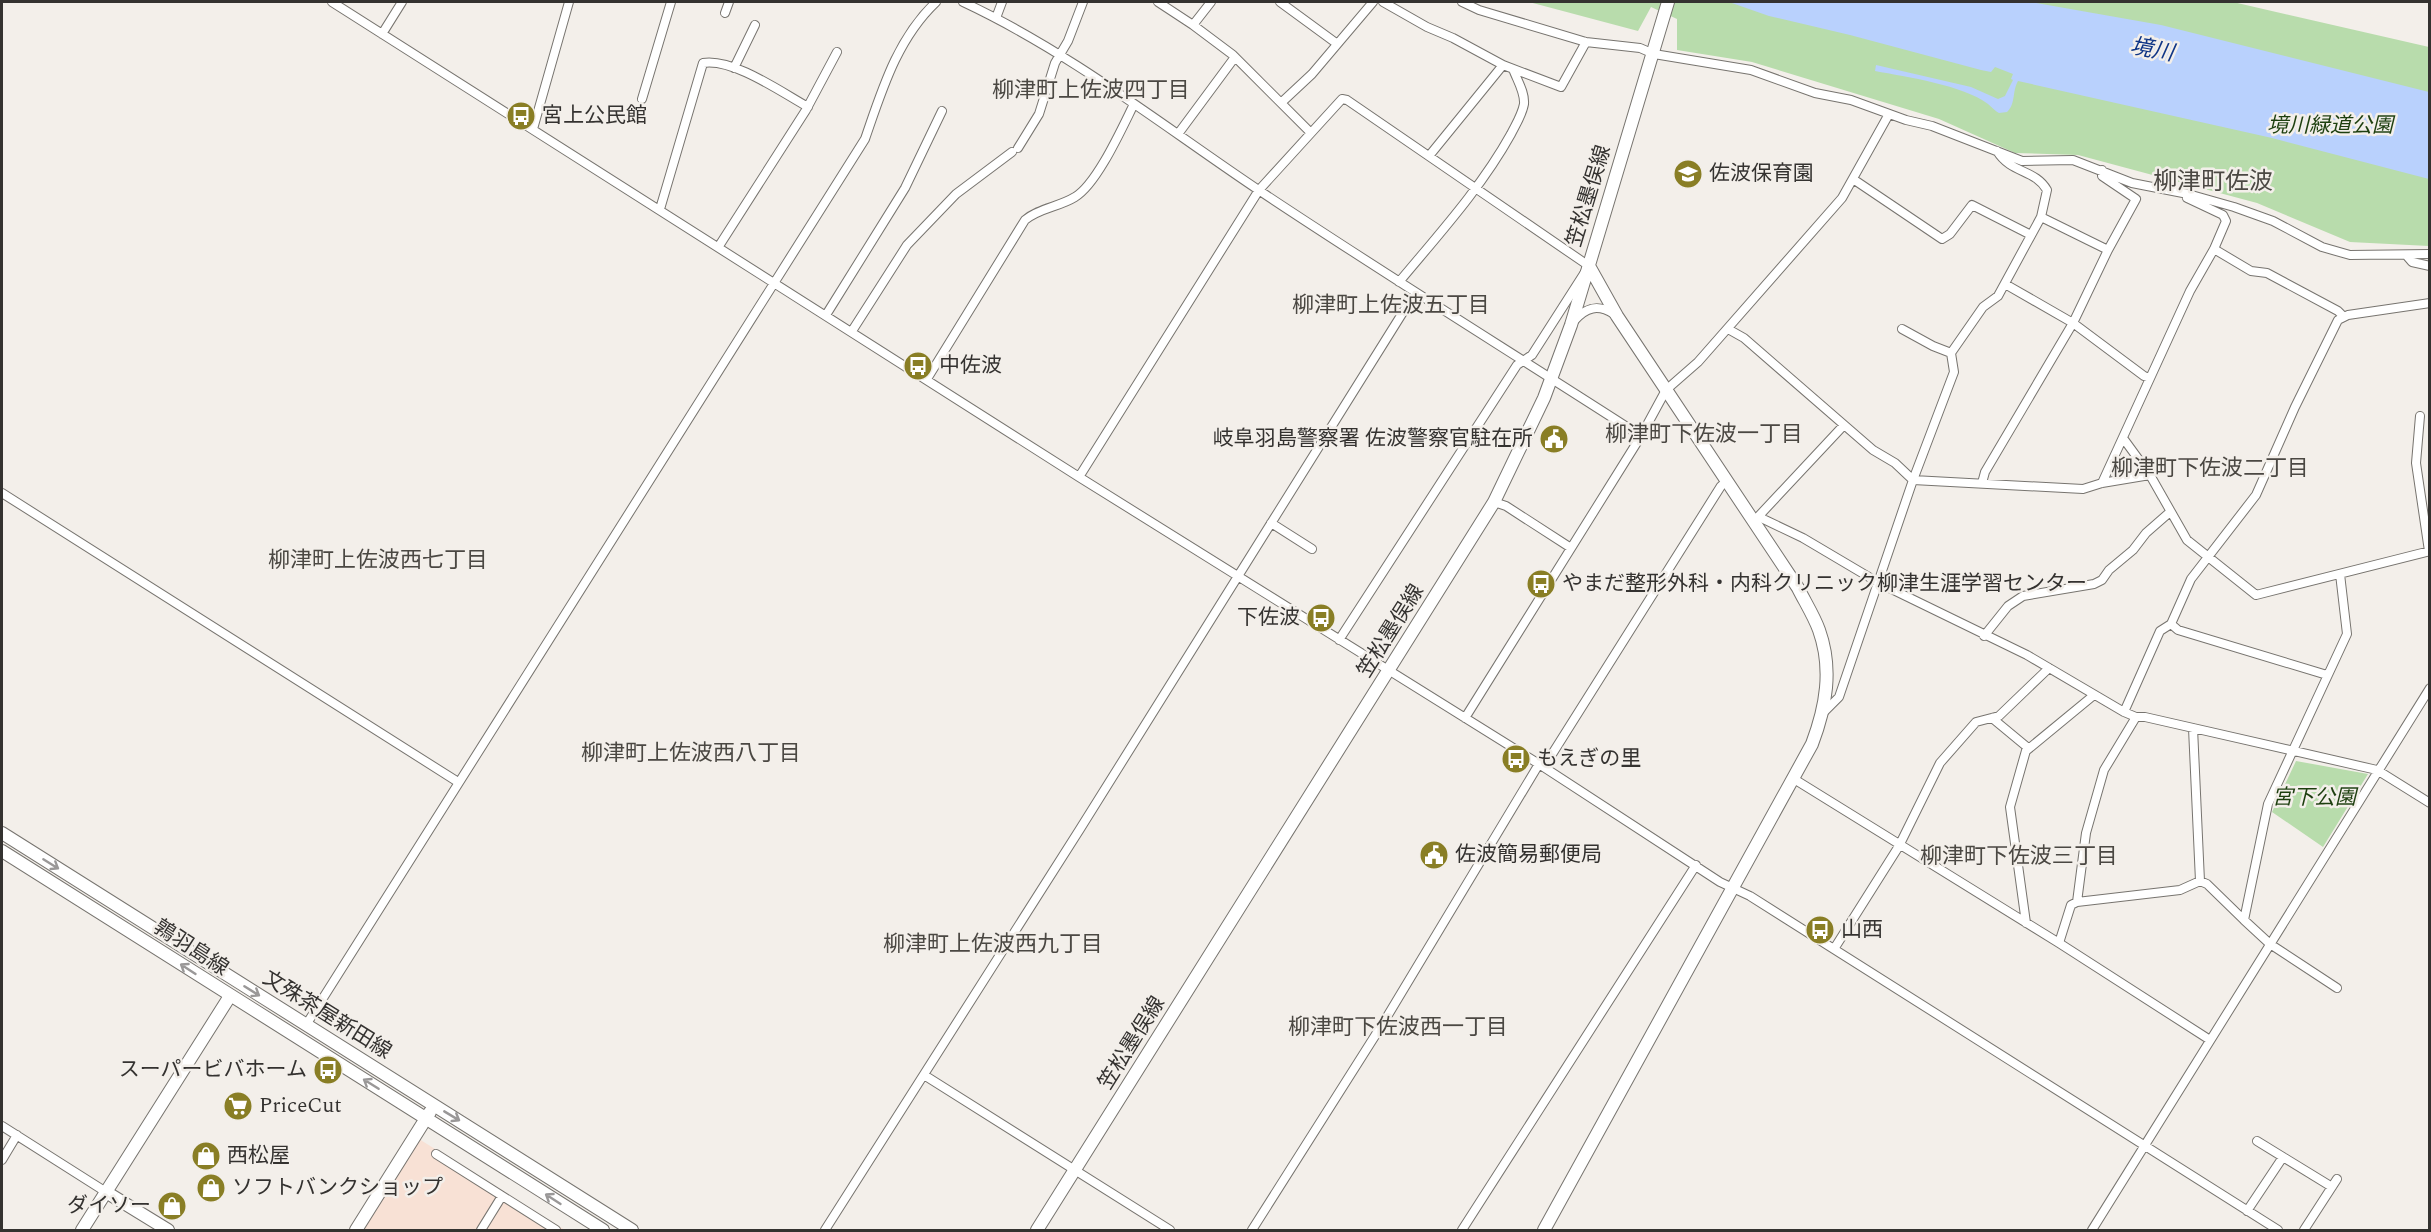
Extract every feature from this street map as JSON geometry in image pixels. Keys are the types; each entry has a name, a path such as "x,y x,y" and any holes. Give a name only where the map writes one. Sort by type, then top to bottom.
{"main road":[{"name":"笠松墨俣線","path":"1037,1230 1494,502 1552,378 1571,325 1668,2"},
{"path":"1544,1230 1812,744 1824,712 1828,676 1819,631 1798,588 1756,519 1727,481 1617,316 1589,266"},
{"name":"文殊茶屋新田線","path":"2,833 632,1230"},
{"name":"鶉羽島線","path":"2,850 603,1230"},
{"path":"82,1230 230,996"},
{"path":"356,1230 434,1106"},
{"path":"106,1192 168,1230"}],"street":[{"path":"332,2 1080,477 2278,1230"},
{"path":"382,33 402,2"},
{"path":"533,129 569,2"},
{"path":"642,99 671,2"},
{"path":"725,13 729,2"},
{"path":"306,1025 865,139 888,73 902,45 921,16 936,2"},
{"path":"963,2 1061,54 1259,190 1415,293 1641,436"},
{"path":"996,18 1002,2"},
{"path":"852,332 907,245 956,194 1015,150 1039,114 1055,63 1083,2"},
{"path":"1158,2 1235,57 1310,132"},
{"path":"1193,25 1211,2"},
{"path":"1280,2 1336,43"},
{"path":"1282,102 1312,74 1373,2"},
{"path":"1383,2 1503,65 1561,87 1586,42"},
{"path":"1462,2 1479,10 1586,42 1640,48 1654,54 1751,70 1815,93 1851,100 1932,126 2022,161 2073,160 2132,183 2188,194 2273,221 2322,247 2350,255 2430,254"},
{"path":"734,68 755,25"},
{"path":"719,246 808,107 837,52"},
{"path":"1178,134 1235,57"},
{"path":"660,209 703,63 710,62 734,68 808,107"},
{"path":"1429,156 1503,65"},
{"path":"1400,282 1476,189 1501,151 1521,114 1524,101 1513,69"},
{"path":"1080,477 1259,190 1342,99 1347,100 1589,266 1532,355 1517,365 1339,640"},
{"path":"927,379 1025,220 1032,214 1073,199 1082,193 1110,151 1134,104"},
{"path":"826,315 905,188 942,111"},
{"path":"1466,718 1641,436 1666,390 1698,362 1842,198 1889,114"},
{"path":"1824,712 1839,697 1912,480 1954,372 1951,353 1983,307 1998,296 2041,217 2047,190 2042,181 2004,163 1997,151"},
{"path":"1982,483 1985,472 2073,323 2108,250 2136,200 2102,176 2102,170"},
{"path":"1853,179 1942,239 1950,234 1972,205 2031,235"},
{"path":"2102,483 2190,291 2214,249 2226,220 2223,215 2187,198 2188,194"},
{"path":"2041,217 2108,250"},
{"path":"2214,249 2251,271 2267,273 2338,311 2344,317"},
{"path":"2406,255 2412,262 2430,266"},
{"path":"2005,284 2073,323 2144,376 2150,378"},
{"path":"825,1230 1415,293"},
{"path":"2124,712 2160,631 2172,624 2191,579 2206,557 2239,520 2256,495 2338,320 2344,317 2430,303"},
{"path":"1571,325 1583,311 1594,308 1603,307 1617,316"},
{"path":"1728,329 1744,338 1873,450 1895,463 1912,480 2083,489 2102,483 2150,475"},
{"path":"1902,329 1951,353"},
{"path":"2123,438 2150,475 2187,540 2256,595 2429,551 2416,463 2420,416"},
{"path":"1844,425 1756,519 1813,544 1879,583 2049,668 2124,712 2136,717 2193,728 2293,753 2377,770 2430,803"},
{"path":"1252,1230 1385,1020 1539,764 1549,759 1721,486 1727,481"},
{"path":"2,493 458,782"},
{"path":"1494,502 1506,506 1572,548"},
{"path":"1984,636 2008,606 2023,596 2094,584 2103,580 2109,570 2133,550 2146,533 2170,512"},
{"path":"1271,523 1312,549"},
{"path":"2244,920 2268,804 2347,634 2340,574"},
{"path":"2172,624 2178,630 2326,675"},
{"path":"1834,950 1899,846 1940,763 1976,722 1999,716 2049,668"},
{"path":"2092,1230 2430,688"},
{"path":"2026,751 2094,694"},
{"path":"2077,902 2086,833 2104,770 2136,717"},
{"path":"1992,718 2026,747 2010,807 2026,923"},
{"path":"2193,728 2200,881"},
{"path":"1794,779 2211,1040"},
{"path":"1462,1230 1696,865"},
{"path":"2059,943 2071,905 2077,902 2180,890 2200,881 2207,884 2270,944 2337,988"},
{"path":"924,1075 1170,1230"},
{"path":"2,1126 106,1192"},
{"path":"2,1160 16,1135"},
{"path":"2257,1141 2332,1187"},
{"path":"436,1154 556,1230"},
{"path":"2247,1211 2283,1156"},
{"path":"2304,1230 2337,1179"},
{"path":"481,1230 502,1196"}],"shaded area":[{"path":"419,1139 565,1230 361,1230"}],"green space":[{"name":"境川緑道公園","path":"1529,2 2233,2 2429,47 2429,246 2350,242 2257,203 2078,155 2015,153 1939,119 1752,62 1677,50 1677,19 1651,7 1638,31"},
{"name":"宮下公園","path":"2296,761 2368,774 2323,847 2272,812"}],"water":[{"name":"境川","path":"1729,2 2031,2 2161,25 2429,92 2429,179 2272,138 2018,81 2010,109 1999,113 1977,97 1950,87 1875,71 1876,65 1971,87 1998,99 2005,96 2013,80 2011,79 2013,74 1995,67 1991,72 1981,70 1769,16"}],"place":[{"name":"宮上公民館","path":"521,116"},
{"name":"佐波保育園","path":"1688,174"},
{"name":"中佐波","path":"918,366"},
{"name":"岐阜羽島警察署 佐波警察官駐在所","path":"1554,439"},
{"name":"やまだ整形外科・内科クリニック柳津生涯学習センター","path":"1541,584"},
{"name":"下佐波","path":"1321,618"},
{"name":"もえぎの里","path":"1516,759"},
{"name":"佐波簡易郵便局","path":"1434,855"},
{"name":"山西","path":"1820,930"},
{"name":"スーパービバホーム","path":"328,1070"},
{"name":"PriceCut","path":"238,1106"},
{"name":"西松屋","path":"206,1156"},
{"name":"ソフトバンクショップ","path":"211,1188"},
{"name":"ダイソー","path":"172,1206"}],"district":[{"name":"柳津町上佐波四丁目","path":"1091,90"},
{"name":"柳津町佐波","path":"2213,182"},
{"name":"柳津町上佐波五丁目","path":"1391,305"},
{"name":"柳津町下佐波一丁目","path":"1704,434"},
{"name":"柳津町下佐波二丁目","path":"2210,468"},
{"name":"柳津町上佐波西七丁目","path":"378,560"},
{"name":"柳津町上佐波西八丁目","path":"691,753"},
{"name":"柳津町下佐波三丁目","path":"2019,856"},
{"name":"柳津町上佐波西九丁目","path":"993,944"},
{"name":"柳津町下佐波西一丁目","path":"1398,1027"}]}
